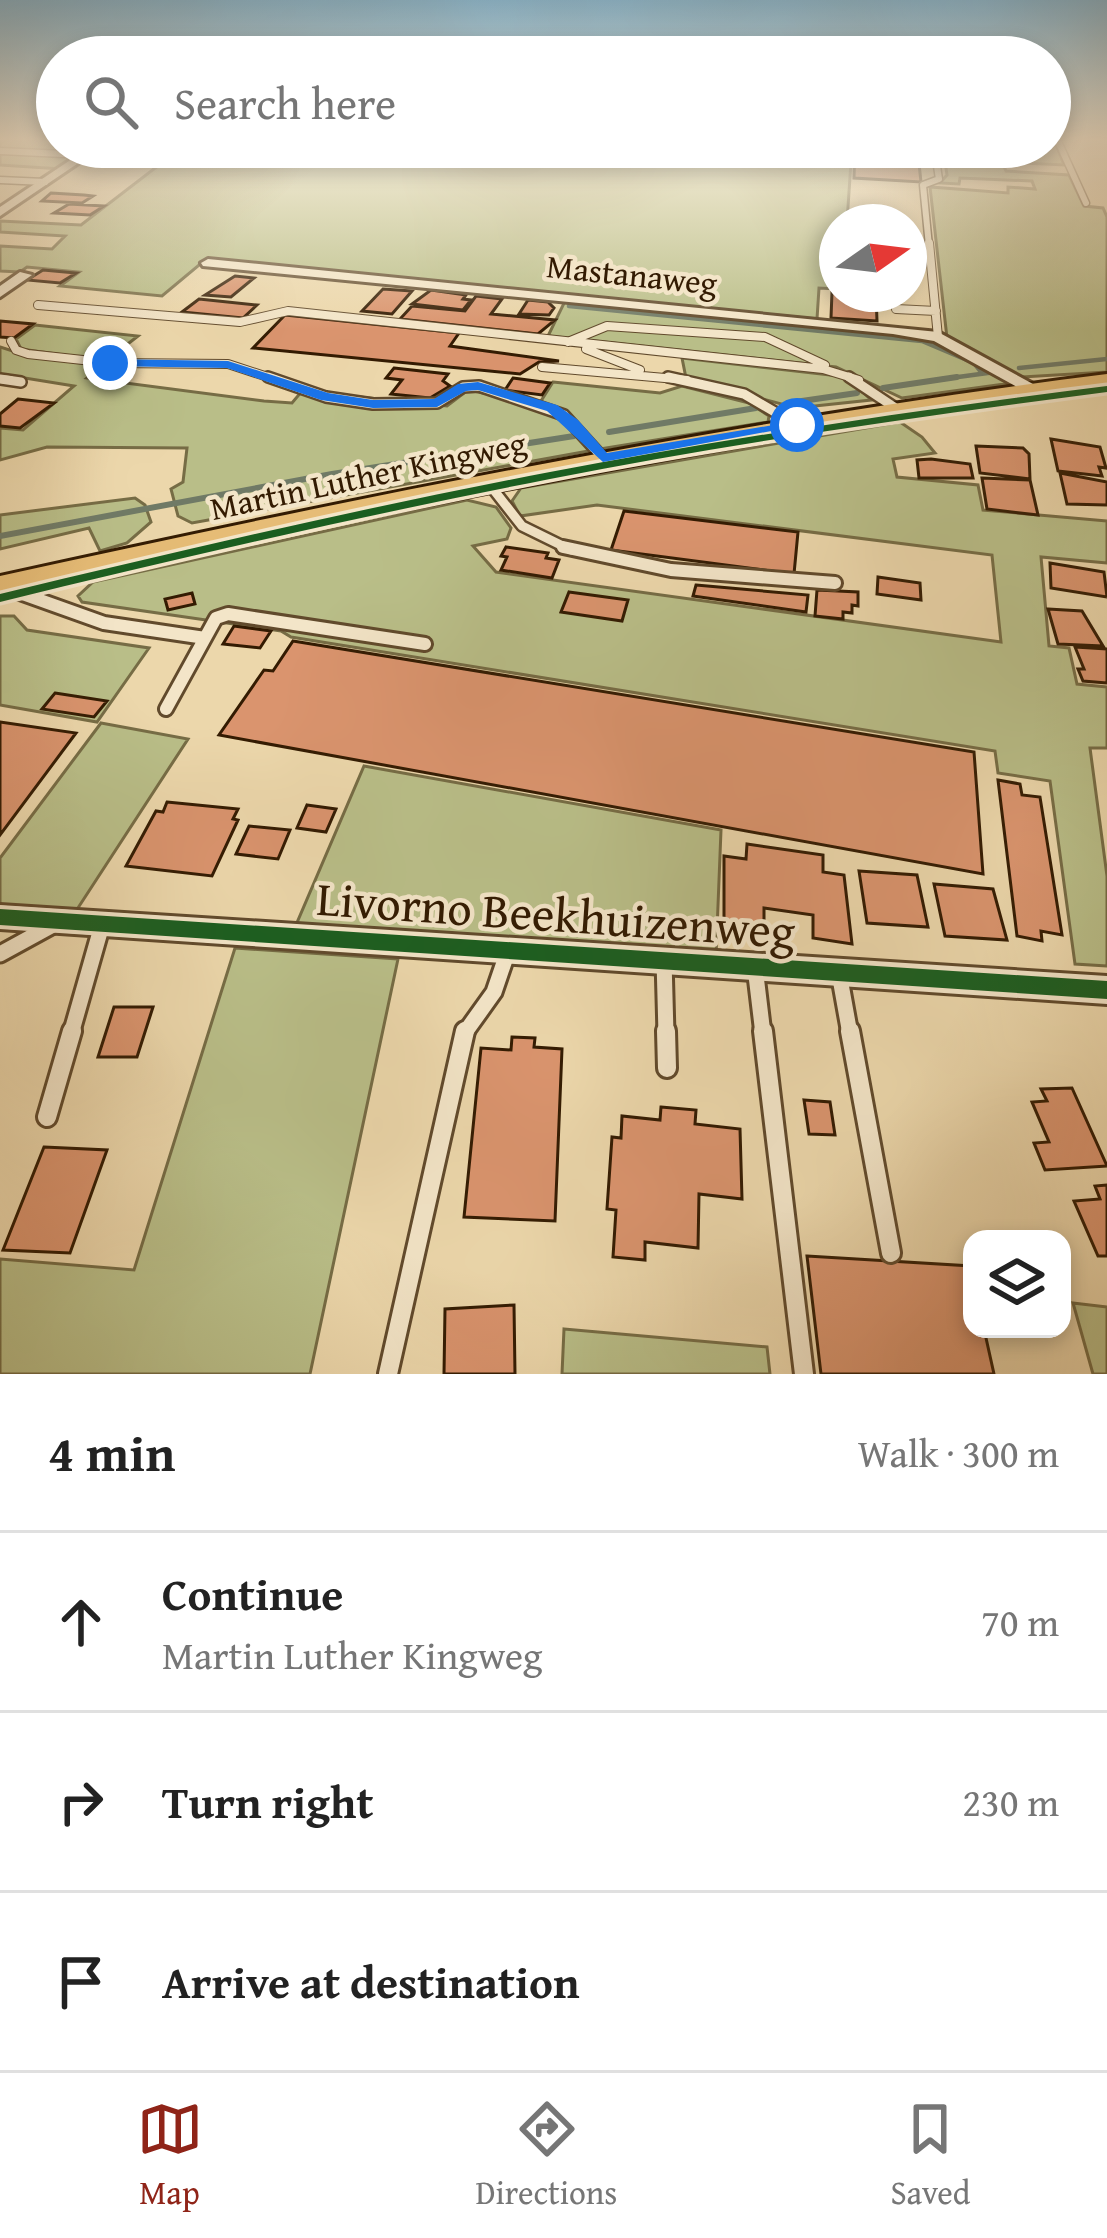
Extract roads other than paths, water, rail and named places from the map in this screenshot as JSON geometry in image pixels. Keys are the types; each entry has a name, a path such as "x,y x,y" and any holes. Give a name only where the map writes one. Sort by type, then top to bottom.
{"main road":[{"name":"Martin Luther Kingweg","path":"10,590 379,501 603,458 897,409 1107,382"}],"street":[{"name":"Mastanaweg","path":"208,263 938,338 1036,390"},
{"path":"0,293 25,275"},
{"name":"Livorno Beekhuizenweg","path":"0,917 1107,990"}],"lane":[{"path":"925,203 938,338"},
{"path":"38,305 240,322 288,310 837,371"},
{"path":"927,311 936,311"},
{"path":"568,342 608,326 765,337 861,381 897,409"},
{"path":"11,340 16,350 28,354 110,363 228,364 326,397 373,404 437,403 463,387 478,386 552,408 573,423 603,458"},
{"path":"568,342 657,376"},
{"path":"542,367 657,376 756,398 779,408 797,425"},
{"path":"0,379 21,382"},
{"path":"493,489 521,526 599,558 640,567 835,583"},
{"path":"10,590 104,623 205,638"},
{"path":"166,709 216,618 229,614 425,644"},
{"path":"0,954 59,922"},
{"path":"47,1117 102,925"},
{"path":"388,1374 464,1033 494,992 508,950"},
{"path":"664,958 667,1068"},
{"path":"755,966 804,1374"},
{"path":"839,972 891,1253"}],"waterway":[{"path":"569,306 922,341 974,363 982,373"},
{"path":"1019,368 1107,359"},
{"path":"945,379 995,372"},
{"path":"945,379 957,377"},
{"path":"883,388 945,379"},
{"path":"936,380 945,379"},
{"path":"788,403 857,393"},
{"path":"609,432 756,408"},
{"path":"0,536 332,474 574,436"}]}
